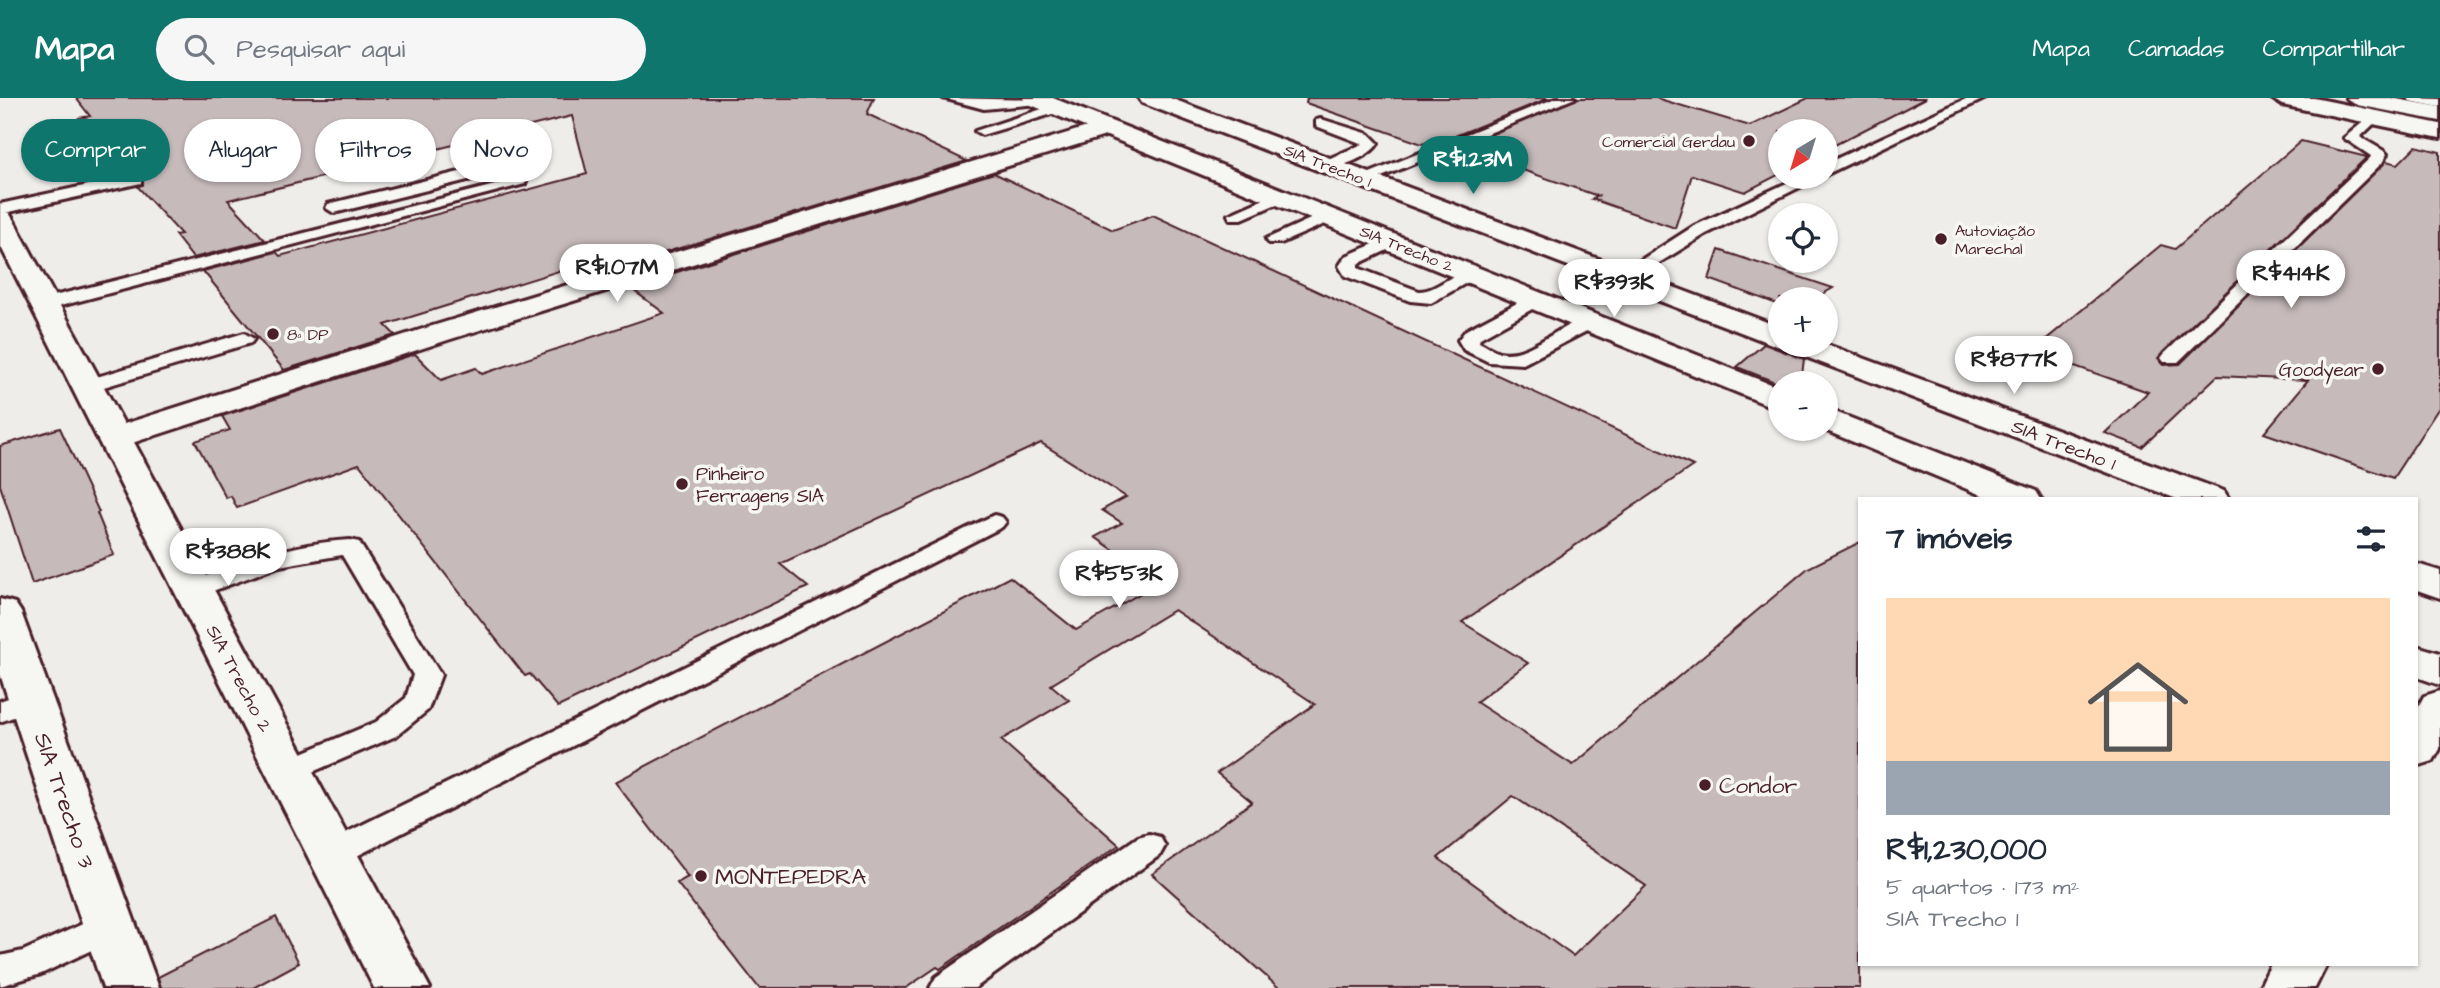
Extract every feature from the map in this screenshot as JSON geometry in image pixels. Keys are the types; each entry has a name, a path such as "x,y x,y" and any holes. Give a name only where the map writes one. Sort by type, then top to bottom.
{"main road":[{"name":"SIA Trecho 1","path":"1150,98 1768,334"},
{"path":"2282,98 2440,131"},
{"path":"2357,98 2430,107"},
{"name":"SIA Trecho 2","path":"1046,101 1768,395"},
{"path":"114,438 440,332 1107,128"},
{"name":"SIA Trecho 2","path":"2,221 332,854 387,978"},
{"path":"1542,302 1573,306 1594,302 1606,294 1615,275"},
{"path":"1662,353 1649,334 1655,325 1680,315 1721,316"},
{"name":"SIA Trecho 1","path":"1831,357 2205,497"},
{"path":"1838,423 2018,497"},
{"path":"2418,576 2440,585"},
{"name":"SIA Trecho 3","path":"0,612 15,706 109,926 131,988"},
{"path":"2418,660 2440,670"},
{"path":"2418,747 2440,707"},
{"path":"2287,988 2299,966"}],"lane":[{"path":"950,98 984,105 1046,101"},
{"path":"1363,179 1568,98"},
{"path":"1838,164 1979,98"},
{"path":"982,131 1046,101"},
{"path":"2171,358 2377,160 2379,155 2351,138 2374,117"},
{"path":"1321,122 1364,137 1371,143 1369,147 1326,165"},
{"path":"45,304 505,187 519,181 520,175 508,170 484,171 334,208"},
{"path":"2,221 129,182"},
{"path":"1615,275 1700,230 1787,189"},
{"path":"1236,215 1280,197"},
{"path":"1275,239 1328,216"},
{"path":"1392,241 1352,260 1348,266 1351,272 1417,298 1430,297 1473,274"},
{"path":"1542,302 1473,334 1468,340 1471,346 1496,358 1523,358 1592,323"},
{"path":"87,386 244,339"},
{"path":"332,854 994,522"},
{"path":"194,590 260,563 318,548 350,548 427,675 418,703 386,729 289,772"},
{"path":"948,988 1149,846"},
{"path":"0,971 29,964 109,926"}],"building":[{"path":"76,98 874,98 867,114 967,161 607,270 594,260 385,325 395,335 284,370 203,271 276,252 280,256 587,174 572,116 552,121 450,119 450,146 436,149 436,119 315,119 315,179 228,200 265,240 193,258 175,235 181,234 137,186 143,185 143,182 170,182 170,119 79,118 90,116"},
{"path":"1307,98 1549,98 1440,142 1435,140 1422,144 1306,103"},
{"path":"1578,98 1656,98 1750,126 1808,98 1926,98 1838,143 1838,119 1768,119 1768,180 1745,192 1692,175 1675,228 1592,199 1598,196 1459,148"},
{"path":"2301,141 2367,157 2158,358 2164,365 2180,364 2386,161 2398,164 2416,146 2440,152 2440,406 2393,478 2264,433 2308,380 2217,376 2142,447 2105,433 2148,392 2032,351 2161,245 2175,249"},
{"path":"994,173 1113,230 1153,215 1693,466 1462,622 1528,663 1476,702 1573,765 1808,568 1858,543 1860,988 1279,988 1152,874 1252,802 1217,773 1315,704 1174,610 1051,685 1069,700 1001,740 1119,845 940,969 937,967 906,988 759,988 677,883 688,877 615,782 1010,577 1076,630 1160,582 1095,537 1122,523 1102,510 1126,497 1041,443 780,564 808,587 558,707 530,674 525,676 359,464 237,508 231,496 226,498 195,441 230,430 222,416 415,354 441,380 476,368 482,374 664,313 629,287","holes":["1513,796 1646,886 1573,956 1438,858"]},
{"path":"1719,250 1768,266 1768,273 1788,273 1830,287 1768,287 1768,301 1709,279"},
{"path":"1764,344 1768,346 1768,357 1804,359 1802,371 1768,371 1768,379 1737,367"},
{"path":"60,428 99,512 97,513 114,555 32,584 0,485 0,446"},
{"path":"276,917 299,963 253,988 161,988 158,977"}],"place":[{"name":"Comercial Gerdau","path":"1749,141"},
{"name":"Autoviação Marechal","path":"1941,239"},
{"name":"8ª DP","path":"273,334"},
{"name":"Goodyear","path":"2378,369"},
{"name":"Pinheiro Ferragens SIA","path":"682,484"},
{"name":"Condor","path":"1705,785"},
{"name":"MONTEPEDRA","path":"701,876"}]}
